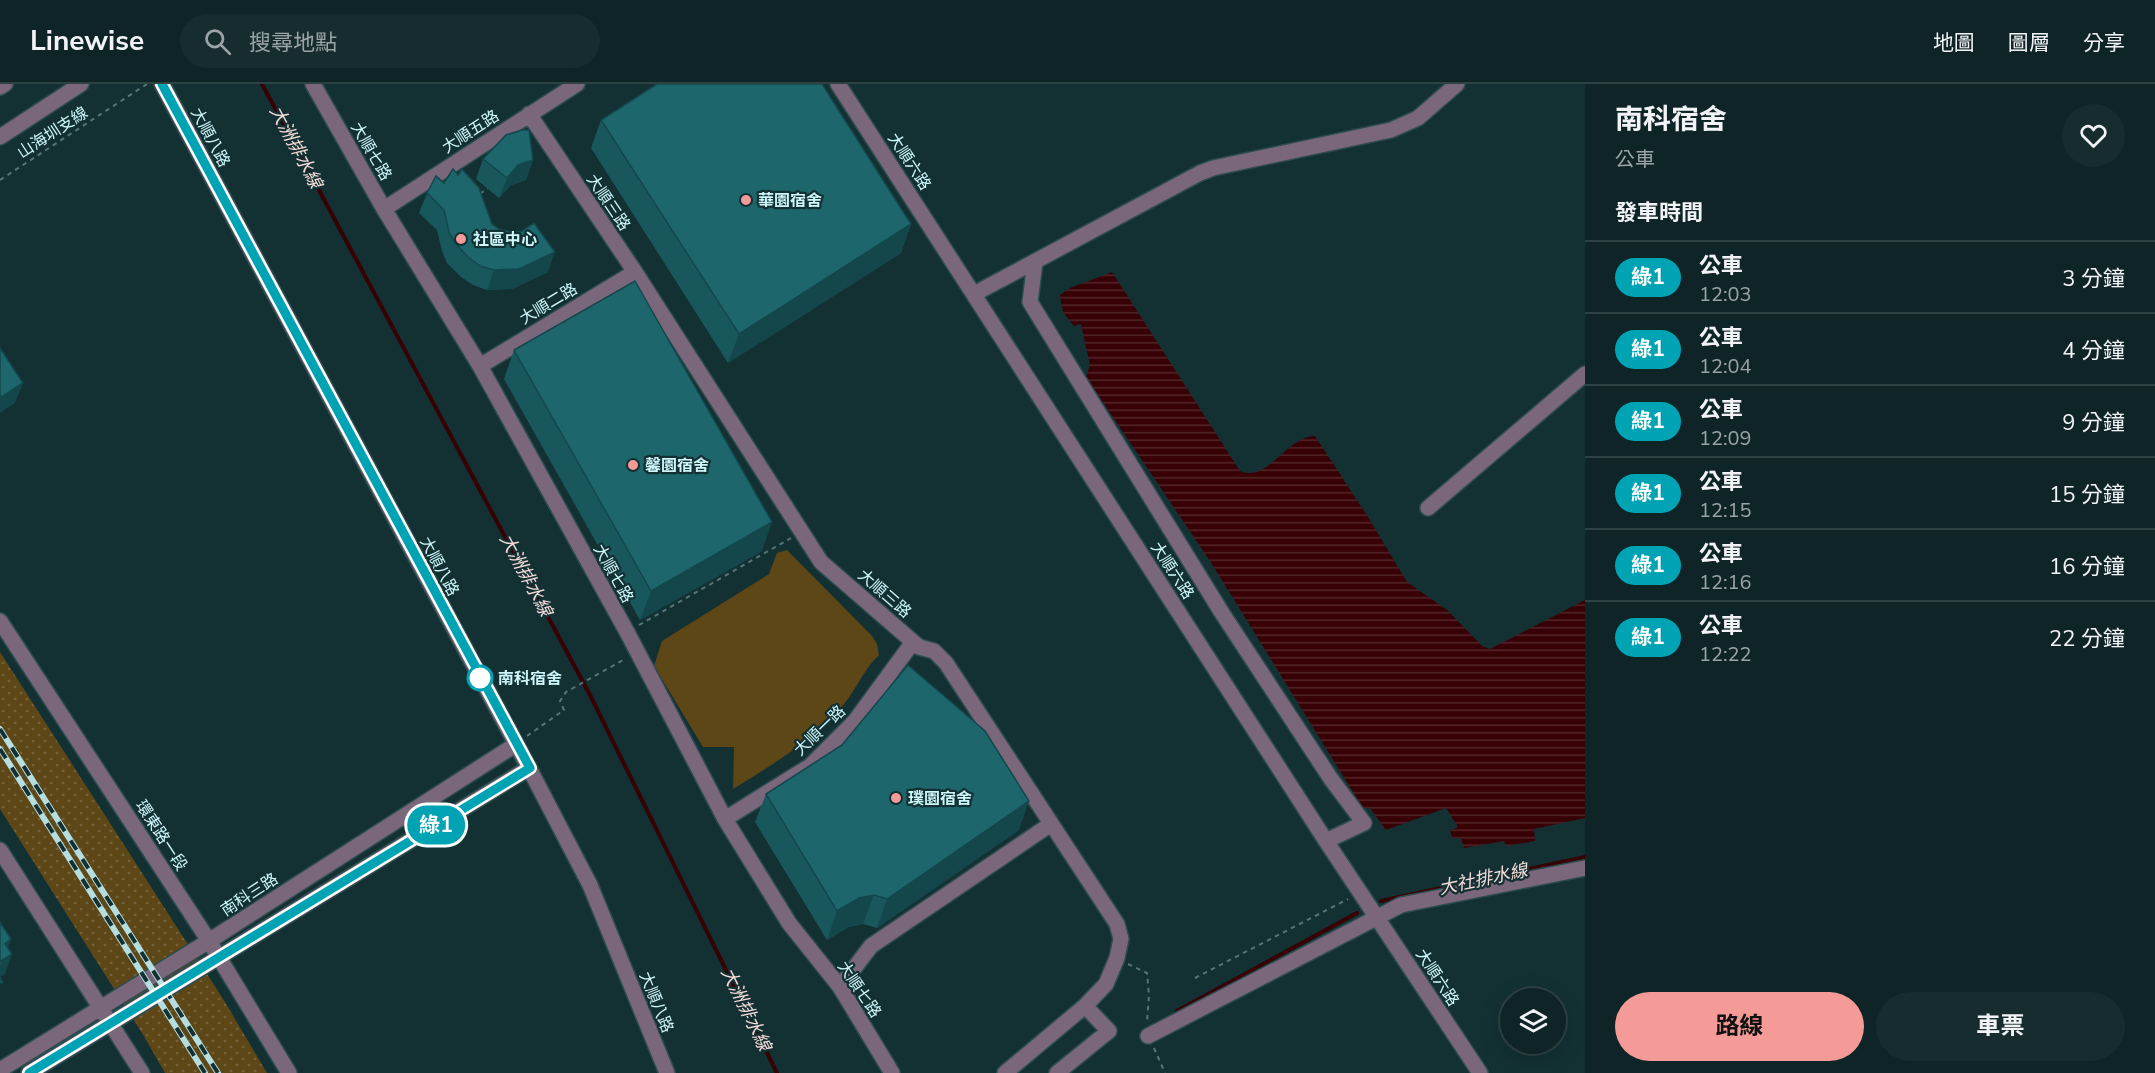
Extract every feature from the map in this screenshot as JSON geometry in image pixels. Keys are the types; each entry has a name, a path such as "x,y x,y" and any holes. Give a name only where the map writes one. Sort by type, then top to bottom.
{"street":[{"path":"0,87 5,84"},
{"path":"0,136 81,84"},
{"name":"大順八路","path":"162,84 515,745 530,768 590,885 667,1073"},
{"name":"大順七路","path":"313,84 384,209 480,366 627,632 726,819 789,923 840,987 892,1073"},
{"name":"大順五路","path":"384,209 577,84"},
{"name":"大順六路","path":"838,84 1326,841 1480,1073"},
{"path":"974,294 1213,168 1391,130 1418,118 1457,84"},
{"name":"大順三路","path":"529,114 821,562 913,642 934,651 946,663 1117,924 1121,939 1117,958 1106,984 1085,1006 1005,1073"},
{"path":"1035,262 1030,302 1222,613 1331,779 1364,822 1326,841"},
{"name":"大順二路","path":"480,366 634,272"},
{"path":"1428,508 1585,374"},
{"name":"環東路一段","path":"0,621 209,941 289,1073"},
{"name":"大順一路","path":"726,819 810,766 855,721 913,642"},
{"name":"南科三路","path":"0,1070 209,941 515,745"},
{"path":"29,1073 530,768"},
{"path":"840,987 871,946 1051,824"},
{"path":"0,850 142,1073"},
{"path":"1148,1036 1401,905 1585,868"},
{"path":"1057,1073 1109,1031 1085,1006"}],"path":[{"name":"山海圳支線","path":"0,180 147,84"},
{"path":"474,199 488,188"},
{"path":"627,632 802,532"},
{"path":"515,745 564,710 560,701 566,692 625,659"},
{"path":"1195,978 1361,892"},
{"path":"1117,958 1147,973 1149,996 1145,1029 1166,1073"}],"shaded area":[{"path":"1112,272 1240,471 1250,473 1260,471 1304,438 1315,436 1407,582 1447,610 1482,646 1490,649 1585,600 1585,818 1534,829 1535,841 1506,846 1504,841 1464,848 1461,838 1453,839 1450,831 1458,827 1446,808 1386,830 1370,808 1363,808 1210,561 1086,377 1090,365 1081,324 1074,326 1063,312 1060,295 1070,288"},
{"path":"787,550 872,636 877,644 879,655 844,704 806,741 733,789 734,747 703,747 654,666 662,641 769,574 777,553"},
{"path":"0,652 225,1002 267,1073 165,1073 0,809"}],"building":[{"name":"華園宿舍","path":"657,84 822,84 911,224 739,334 601,120"},
{"path":"529,130 533,160 518,165 507,178 483,159 506,135"},
{"path":"453,169 458,175 462,169 479,188 492,224 499,229 513,232 522,231 534,223 555,252 519,269 494,270 480,266 468,257 455,243 449,232 444,210 427,193 436,176 444,183"},
{"name":"馨園宿舍","path":"635,281 772,522 651,591 514,350"},
{"path":"0,348 23,383 0,398"},
{"name":"璞園宿舍","path":"908,665 985,731 1029,801 887,899 874,895 859,898 837,911 766,794 842,745"},
{"path":"0,922 11,939 5,944 12,954 1,961 3,964 0,966"}],"waterway":[{"name":"大洲排水線","path":"262,84 590,695 777,1073"},
{"name":"大社排水線","path":"1381,901 1585,857"},
{"name":"大社排水線","path":"1177,1011 1357,913"}],"railway":[{"path":"0,729 218,1073"},
{"path":"0,749 205,1073"}],"bus line":[{"name":"綠1","path":"29,1073 530,768 515,745 162,84"}],"place":[{"name":"華園宿舍","path":"746,200"},
{"name":"社區中心","path":"461,239"},
{"name":"馨園宿舍","path":"633,465"},
{"name":"南科宿舍","path":"480,678"},
{"name":"璞園宿舍","path":"896,798"}]}
